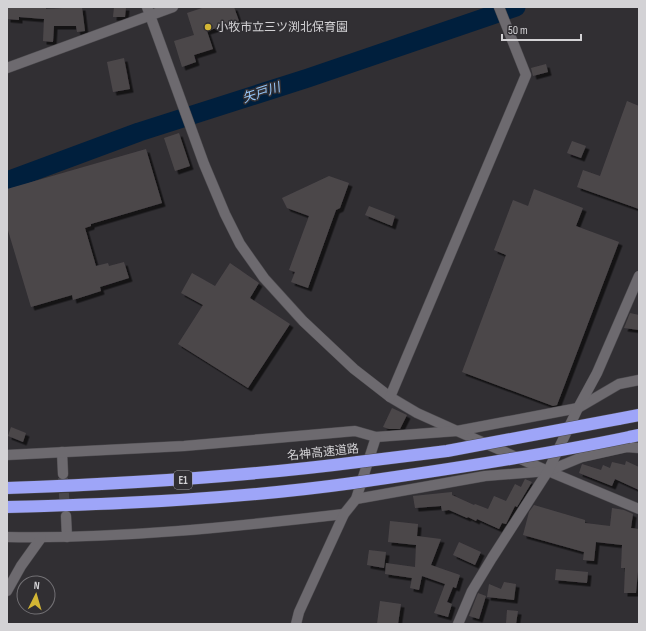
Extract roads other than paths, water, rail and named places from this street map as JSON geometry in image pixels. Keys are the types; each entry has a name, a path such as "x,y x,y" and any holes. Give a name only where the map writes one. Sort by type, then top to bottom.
{"highway":[{"name":"名神高速道路","path":"7,488 109,485 217,477 358,462 447,450 639,415"},
{"name":"E1","path":"7,508 110,504 219,497 353,483 451,469 634,436"}],"street":[{"path":"7,68 149,11 173,7"},
{"path":"149,11 188,122 225,214 240,244 264,278 303,321 354,369 390,397 417,413 548,471 639,509"},
{"path":"390,397 526,75 501,12"},
{"path":"458,624 472,591 548,471 578,408 597,373 639,276"},
{"path":"7,455 184,446 355,431 376,437 457,431 578,408 619,384 639,380"},
{"path":"296,624 299,612 344,514 356,500 376,437"},
{"path":"356,500 485,476 548,471 582,457 628,447 639,448"},
{"path":"62,452 63,474"},
{"path":"7,537 67,537 220,528 344,514"},
{"path":"66,516 67,537"},
{"path":"7,591 21,566 41,538"}],"waterway":[{"name":"矢戸川","path":"7,181 139,132 308,78 516,7"}],"tunnel":[{"path":"63,478 65,512"}],"place":[{"name":"小牧市立三ツ渕北保育園","path":"208,27"}]}
